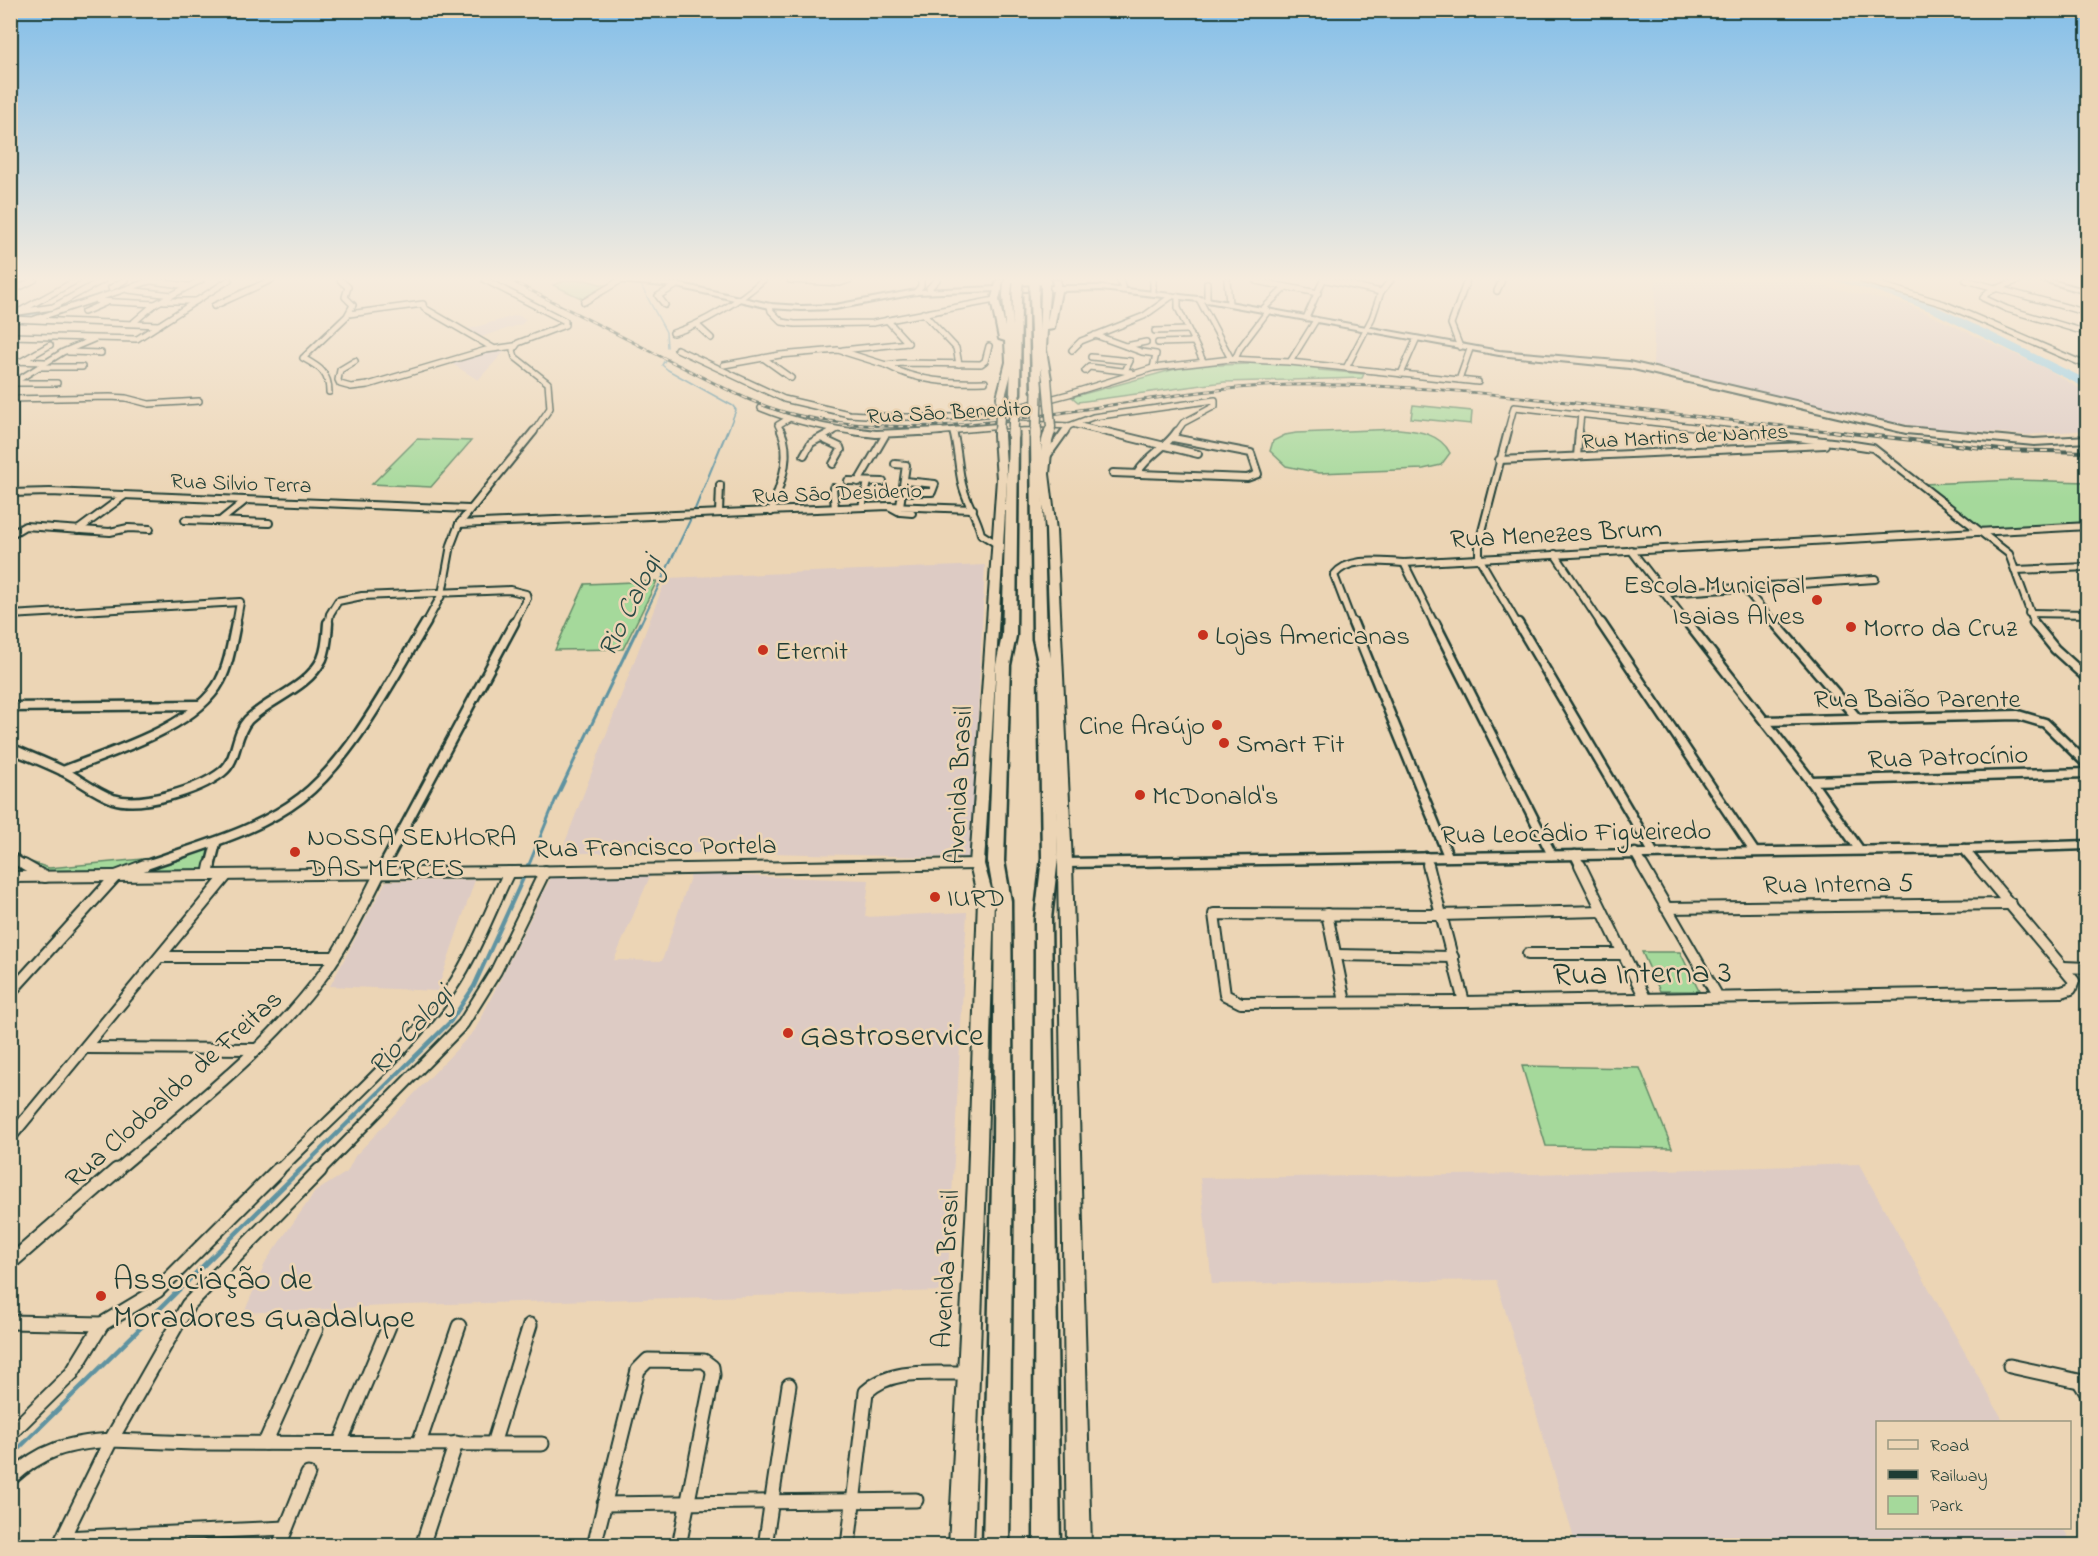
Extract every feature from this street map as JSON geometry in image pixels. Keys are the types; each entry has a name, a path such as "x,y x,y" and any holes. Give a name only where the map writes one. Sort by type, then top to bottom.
{"highway":[{"name":"Avenida Brasil","path":"996,1545 1004,1142 1003,901 996,861 1003,665 1009,636 1016,353"},
{"path":"1036,353 1041,639 1046,668 1050,858 1043,919 1047,1545"}],"main road":[{"path":"1008,353 1010,362"},
{"name":"Avenida Brasil","path":"961,1545 977,1181 986,899 977,864 1002,479 999,436 1001,397 1010,353"},
{"path":"1043,353 1051,427 1045,459 1065,863 1079,1545"},
{"path":"1043,357 1045,353"},
{"path":"1498,353 1629,364 1864,422 1921,432 2034,442 2088,439"},
{"path":"1038,513 1051,558"},
{"path":"996,580 1011,526"}],"street":[{"path":"21,361 36,353"},
{"path":"12,384 62,353"},
{"path":"309,353 303,358 323,369 329,382 329,392"},
{"path":"355,361 340,370 338,380 340,384 351,387 368,386 478,353"},
{"path":"10,993 116,876 181,852 216,843 284,810 333,768 433,613 442,594 448,555 459,524 546,417 550,408 548,383 515,357 515,353"},
{"path":"685,353 784,399 849,414 898,417 951,417 996,413 1070,394 1153,368 1233,359 1290,362 1478,382"},
{"path":"724,365 813,353"},
{"path":"846,353 927,380 985,382"},
{"path":"957,353 959,364"},
{"path":"886,365 903,363 983,364 987,353"},
{"path":"1111,359 1113,353"},
{"path":"1151,353 1156,354 1153,368"},
{"path":"1199,353 1203,361"},
{"path":"1229,353 1233,359"},
{"path":"1233,359 1237,353"},
{"path":"1290,362 1295,353"},
{"path":"1346,368 1354,353"},
{"path":"1401,374 1410,353"},
{"path":"1459,380 1469,353"},
{"path":"2057,353 2088,366"},
{"path":"1091,357 1130,361 1125,371"},
{"path":"763,358 791,378"},
{"path":"10,361 46,362"},
{"path":"39,367 82,367"},
{"path":"1085,371 1089,367 1136,372"},
{"path":"12,384 57,383"},
{"path":"10,399 110,397 126,398 149,404 199,401"},
{"path":"1045,459 1072,425 1093,417 1215,400 1215,406 1184,423 1173,438 1144,462 1138,472"},
{"path":"1188,403 1204,411"},
{"path":"1653,852 1479,558 1479,543 1514,406 1850,444"},
{"name":"Rua Sāo Benedito","path":"762,408 788,419 836,430 886,434 1026,424 1072,425"},
{"path":"1577,457 1581,414"},
{"path":"771,512 786,469 784,435 778,425 788,419"},
{"path":"1072,425 1198,454"},
{"path":"804,455 809,445 836,430"},
{"path":"953,431 959,454 962,485 983,537 997,544"},
{"path":"858,482 886,434"},
{"path":"1770,435 1777,439 1778,447"},
{"path":"821,438 840,447 841,450 833,464"},
{"path":"1113,473 1138,472 1251,478 1258,474 1252,454 1173,438"},
{"name":"Rua Martins de Nantes","path":"1499,460 1850,444 1873,448 1978,531"},
{"path":"895,464 906,465 900,506"},
{"path":"848,482 883,482"},
{"path":"862,507 868,482"},
{"path":"903,492 932,492 935,484 905,482"},
{"path":"719,513 720,484"},
{"path":"833,488 835,508"},
{"name":"Rua Silvio Terra","path":"10,494 50,492 469,509"},
{"path":"77,530 124,496"},
{"path":"220,521 246,500"},
{"path":"889,506 900,512 912,513"},
{"name":"Rua Sāo Desiderio","path":"459,524 889,506 973,509"},
{"path":"185,520 269,523"},
{"path":"10,525 113,532 128,528 150,530"},
{"path":"10,535 25,526"},
{"name":"Rua Menezes Brum","path":"1448,856 1334,575 1340,567 1353,563 1404,563 2088,526"},
{"path":"1978,531 2009,554 2013,560 2029,613 2046,638 2088,679"},
{"path":"1631,550 1765,721 1860,849"},
{"path":"1555,554 1754,851"},
{"path":"1404,563 1552,855"},
{"path":"2016,570 2088,567"},
{"path":"1665,592 1875,579"},
{"path":"1744,588 1857,718"},
{"name":"Rua Clodoaldo de Freitas","path":"10,1263 257,1049 300,1005 335,957 527,598 526,594 510,590 442,594"},
{"path":"10,748 63,771 113,799 135,802 164,798 204,783 231,764 240,732 247,721 315,668 325,651 330,613 338,601 362,596 442,594"},
{"path":"10,615 240,602 220,682 198,705 150,734 63,771"},
{"path":"2029,613 2088,614"},
{"path":"2076,669 2088,668"},
{"path":"10,706 198,705"},
{"name":"Rua Baião Parente","path":"1765,721 2028,716 2055,731 2088,765"},
{"name":"Rua Patrocínio","path":"1810,781 2088,774"},
{"path":"208,875 216,843"},
{"name":"Rua Leocádio Figueiredo","path":"1065,863 1653,852 1964,849 2088,845"},
{"path":"1964,849 2063,967 2088,968"},
{"path":"1635,853 1718,997"},
{"path":"1575,855 1645,998"},
{"path":"10,857 45,877"},
{"path":"1426,857 1439,915 1453,957 1464,1002"},
{"name":"Rua Francisco Portela","path":"10,877 542,872 977,864"},
{"path":"10,1434 72,1372 102,1324 157,1291 410,1039 443,1000 462,969 512,872"},
{"path":"286,1528 61,1542 111,1440 188,1305 463,1024 496,971 542,872"},
{"path":"10,1138 227,875"},
{"name":"Rua Interna 5","path":"1666,908 2011,904"},
{"name":"Rua Interna 3","path":"1602,911 1439,915 1214,914 1225,995 1240,1003 1464,1002 2062,992 2071,990 2074,985 2063,967"},
{"path":"1327,914 1345,1002"},
{"path":"1528,954 1624,954"},
{"path":"1336,955 1453,957"},
{"path":"160,957 335,957"},
{"path":"86,1048 257,1049"},
{"path":"10,1322 102,1324"},
{"path":"493,1444 530,1325"},
{"path":"340,1443 389,1326"},
{"path":"418,1443 459,1326"},
{"path":"265,1443 316,1329"},
{"path":"594,1545 638,1370 648,1360 704,1361 712,1367 713,1375 679,1545"},
{"path":"2010,1366 2084,1383 2088,1395"},
{"path":"848,1545 866,1392 872,1384 888,1377 967,1373"},
{"path":"765,1545 789,1385"},
{"path":"10,1479 25,1464 49,1449 75,1442 111,1440 542,1444"},
{"path":"422,1545 456,1443"},
{"path":"279,1545 308,1474"},
{"path":"604,1504 852,1503 916,1500"}],"shaded area":[{"path":"485,353 503,353 478,380 451,363"},
{"path":"1653,353 2012,353 2047,369 2087,393 2087,430 2026,435 1915,426 1874,419 1653,365"},
{"path":"985,565 971,858 769,853 561,853 666,578"},
{"path":"651,874 614,960 662,961 691,874 869,880 865,917 967,912 947,1291 406,1305 244,1313 266,1261 315,1192 347,1172 355,1156 475,1030 551,877"},
{"path":"475,880 437,991 330,986 386,881"},
{"path":"1859,1164 2003,1421 1876,1421 1876,1529 2064,1529 2073,1545 1576,1545 1496,1280 1212,1284 1200,1178 1533,1174"}],"green space":[{"path":"1247,361 1317,366 1319,370 1364,374 1362,378 1224,382 1078,402 1072,397 1179,368 1213,363 1219,365 1248,364"},
{"path":"1413,405 1472,411 1471,424 1411,418"},
{"path":"1398,429 1428,434 1446,446 1450,453 1441,465 1423,469 1319,473 1286,466 1270,451 1273,441 1296,433"},
{"path":"417,439 471,441 431,487 372,484"},
{"path":"2016,480 2087,482 2087,523 1981,528 1925,484"},
{"path":"657,581 623,649 555,650 585,584"},
{"path":"213,845 205,871 11,877 10,855 49,868 184,855"},
{"path":"1642,952 1680,952 1699,991 1660,991"},
{"path":"1522,1066 1640,1068 1672,1148 1546,1146"}],"waterway":[{"path":"2022,353 2088,385"},
{"name":"Rio Calogi","path":"665,360 662,365 668,370 733,406 736,410 727,433"},
{"name":"Rio Calogi","path":"640,625 693,514 727,431"},
{"name":"Rio Calogi","path":"528,867 555,801 640,623"},
{"name":"Rio Calogi","path":"298,1172 451,1021 474,986 525,874"},
{"name":"Rio Calogi","path":"10,1457 300,1170"}],"railway":[{"path":"654,353 765,406 796,415 858,424 920,426 981,423 1228,389 1327,385 1401,387 1475,393 1846,433"},
{"path":"1832,431 2001,450 2088,452"}],"place":[{"name":"Escola Municipal Isaias Alves","path":"1817,600"},
{"name":"Morro da Cruz","path":"1851,627"},
{"name":"Lojas Americanas","path":"1203,635"},
{"name":"Eternit","path":"763,650"},
{"name":"Cine Araújo","path":"1217,725"},
{"name":"Smart Fit","path":"1224,743"},
{"name":"McDonald's","path":"1140,795"},
{"name":"NOSSA SENHORA DAS MERCES","path":"295,852"},
{"name":"IURD","path":"935,897"},
{"name":"Gastroservice","path":"788,1033"},
{"name":"Associação de Moradores Guadalupe","path":"101,1296"}]}
